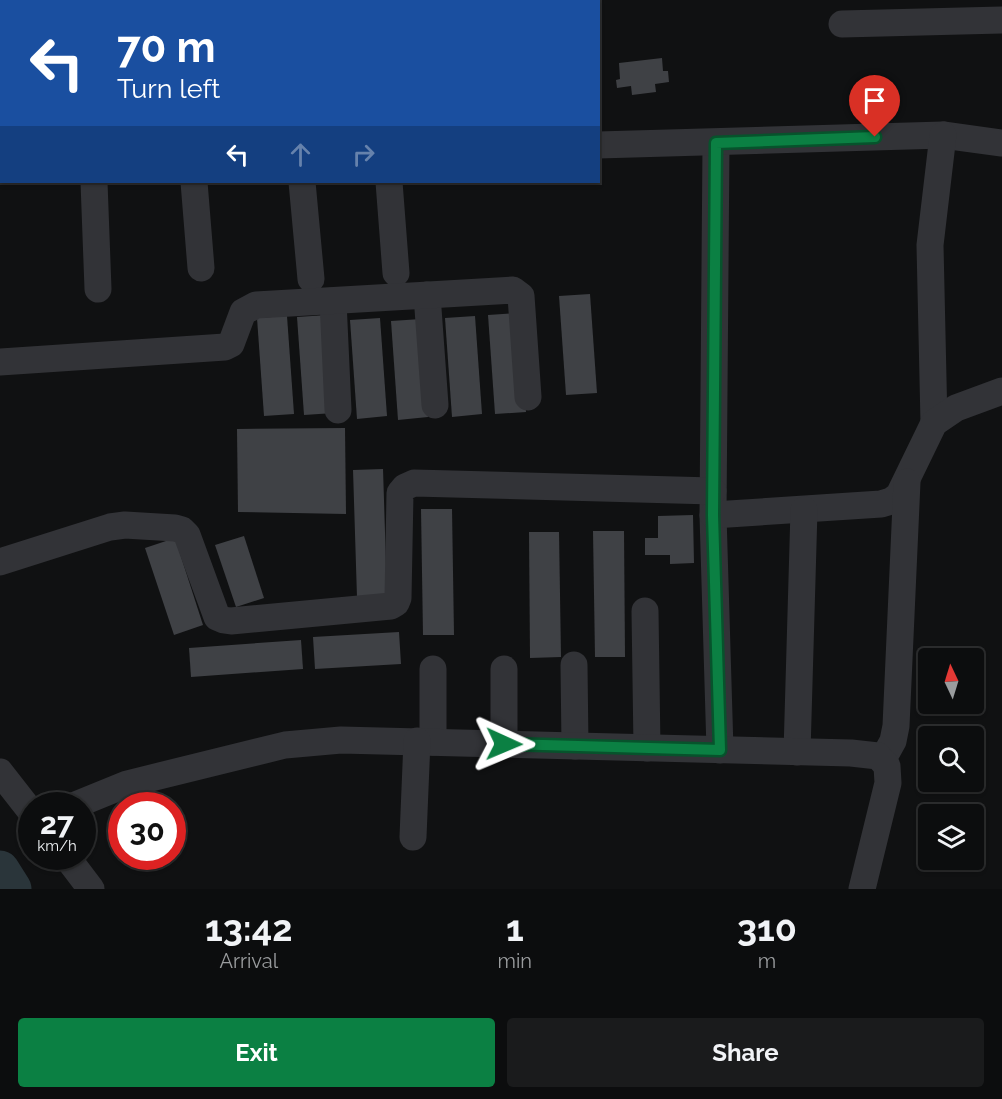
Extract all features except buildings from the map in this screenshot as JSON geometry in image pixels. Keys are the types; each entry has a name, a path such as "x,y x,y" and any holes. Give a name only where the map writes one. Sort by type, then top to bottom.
{"street":[{"path":"842,24 1002,20"},
{"path":"0,562 84,533 110,527 125,525 175,528 187,535 217,617 231,621 391,606 396,603 398,598 400,494 414,483 804,510 881,504 891,501 899,495 907,482 934,423 930,245 943,135"},
{"path":"600,145 943,135 1002,143"},
{"path":"716,143 713,503 720,750"},
{"path":"94,183 98,289"},
{"path":"194,183 201,268"},
{"path":"302,183 311,279"},
{"path":"389,183 396,273"},
{"path":"0,362 218,348 231,344 243,312 256,305 513,290 521,296 528,397"},
{"path":"427,295 435,405"},
{"path":"333,301 338,410"},
{"path":"934,423 956,408 1002,391"},
{"path":"884,759 893,741 896,726 907,482"},
{"path":"797,752 804,510"},
{"path":"645,610 647,748"},
{"path":"574,665 575,746"},
{"path":"414,837 433,669"},
{"path":"504,669 504,744"},
{"path":"96,797 127,784 285,745 341,740 851,753 878,756 884,759 887,766 888,783 862,889"},
{"path":"0,772 18,795"},
{"path":"77,870 91,889"}],"waterway":[{"path":"0,870 12,889"}],"route":[{"path":"504,744 720,750 713,515 716,143 875,137"}]}
